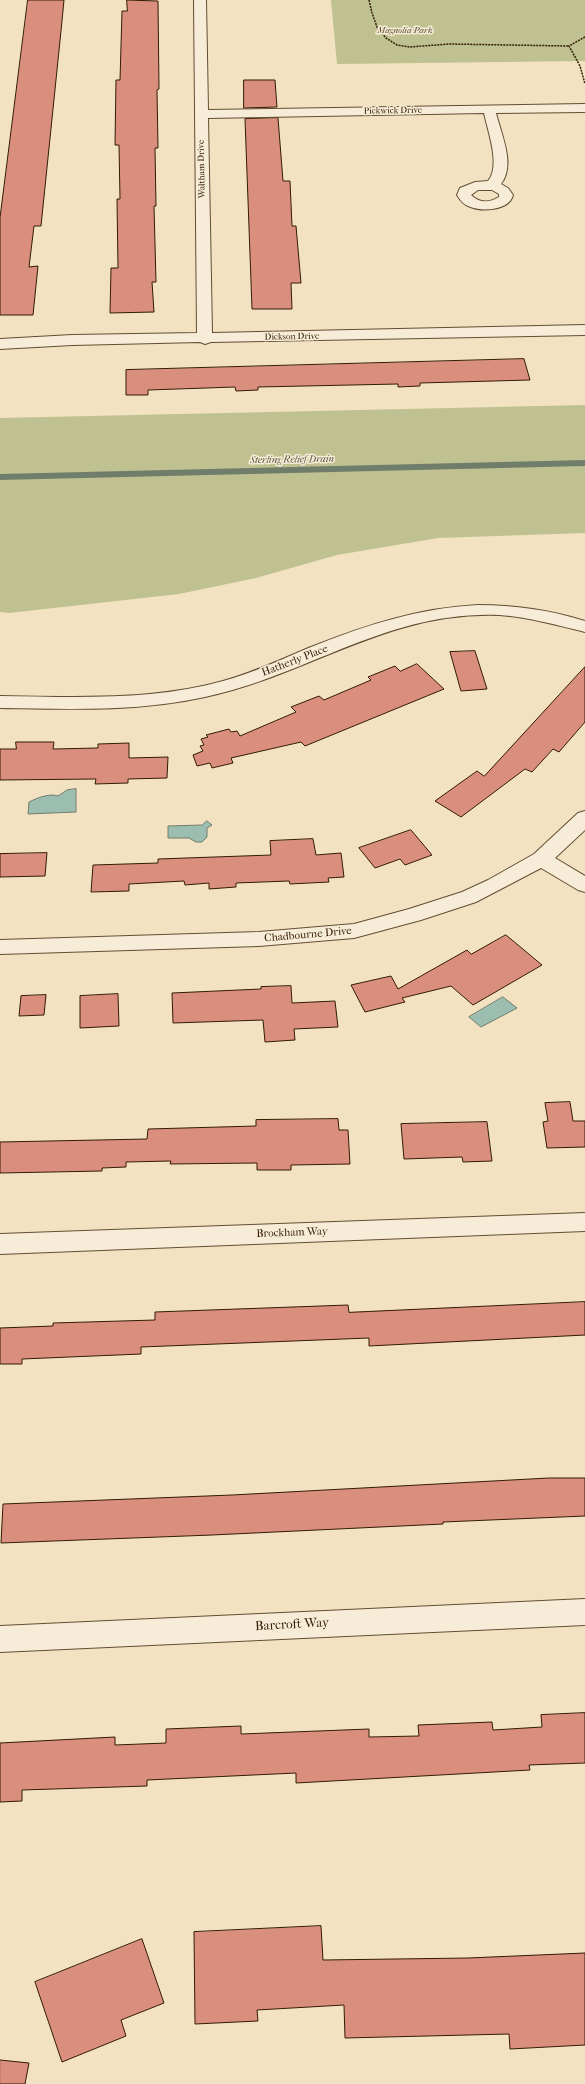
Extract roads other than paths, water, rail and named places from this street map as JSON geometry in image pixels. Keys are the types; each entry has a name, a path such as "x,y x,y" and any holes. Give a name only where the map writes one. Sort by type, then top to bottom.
{"street":[{"name":"Waltham Drive","path":"200,0 205,339"},
{"name":"Pickwick Drive","path":"201,114 585,108"},
{"path":"489,109 501,162 500,176 492,186"},
{"name":"Dickson Drive","path":"0,344 585,330"},
{"name":"Hatherly Place","path":"0,702 123,701 189,694 231,685 388,625 438,613 465,610 520,612 550,616 585,627"},
{"name":"Chadbourne Drive","path":"0,947 259,939 354,931 414,915 469,896 495,885 541,859 559,844 585,818"},
{"path":"541,859 585,885"},
{"name":"Brockham Way","path":"0,1244 585,1222"},
{"name":"Barcroft Way","path":"0,1639 585,1612"}],"waterway":[{"name":"Sterling Relief Drain","path":"0,477 585,463"}],"park label":[{"name":"Magnolia Park","path":"405,31"}]}
